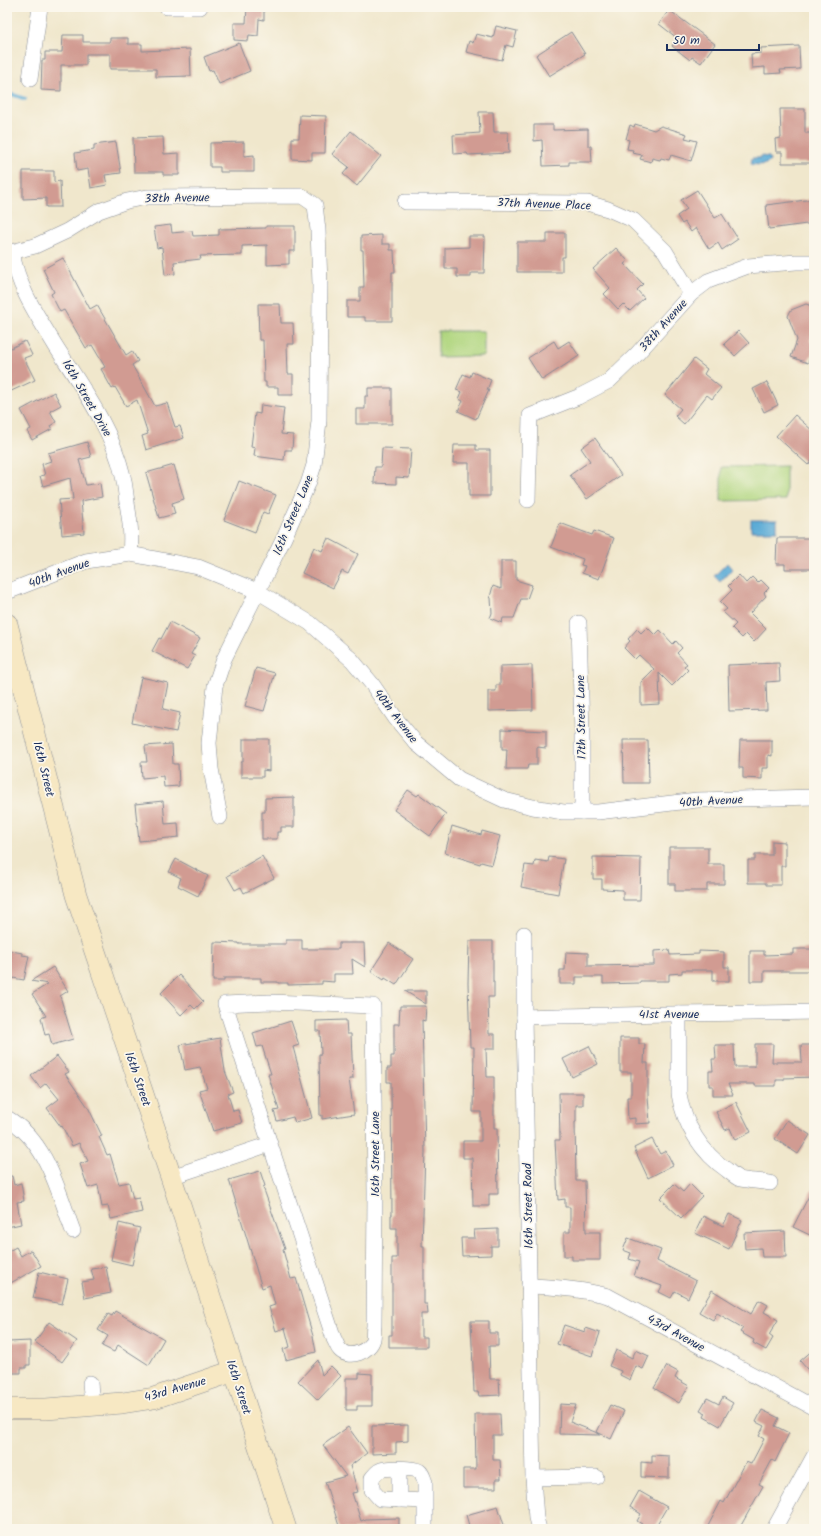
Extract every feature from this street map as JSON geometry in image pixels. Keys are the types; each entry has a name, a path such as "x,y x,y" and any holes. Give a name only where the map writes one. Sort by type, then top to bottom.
{"main road":[{"name":"16th Street","path":"7,624 76,895 171,1177 286,1529"},
{"name":"43rd Avenue","path":"7,1409 46,1409 122,1403 154,1398 234,1371"}],"street":[{"path":"30,80 40,7"},
{"path":"167,7 200,7"},
{"name":"38th Avenue","path":"10,253 35,246 67,231 99,211 127,201 147,197 302,196 310,201"},
{"name":"16th Street Lane","path":"220,817 211,769 209,743 215,686 224,658 299,504 308,484 314,465 319,421 320,284 318,230 315,205 310,201"},
{"name":"37th Avenue Place","path":"405,202 588,203 608,209 633,220 665,251 691,294"},
{"name":"16th Street Drive","path":"10,253 22,288 91,400 105,427 114,449 123,476 132,534 130,554"},
{"name":"38th Avenue","path":"528,500 530,416 578,397 609,381 636,356 691,294 708,281 748,266 814,262"},
{"name":"40th Avenue","path":"7,592 86,562 130,554 198,567 257,591 310,622 352,660 416,743 459,779 504,800 563,812 598,812 696,800 814,797"},
{"name":"17th Street Lane","path":"579,623 582,734 582,812"},
{"name":"16th Street Road","path":"524,934 524,1017 533,1478 536,1518 539,1529"},
{"name":"16th Street Lane","path":"269,1002 373,1006 375,1192 374,1326 373,1339 362,1352 347,1354 340,1350 334,1339 270,1144 225,1004 269,1002"},
{"name":"41st Avenue","path":"524,1017 603,1014 814,1012"},
{"path":"679,1014 680,1104 692,1132 719,1164 739,1178 770,1183"},
{"path":"7,1118 29,1136 41,1153 54,1177 72,1231"},
{"path":"171,1177 270,1144"},
{"name":"43rd Avenue","path":"529,1286 586,1290 608,1296 814,1408"},
{"path":"90,1383 92,1405"},
{"path":"774,1529 814,1456"},
{"path":"399,1469 399,1500"},
{"path":"425,1500 380,1499 372,1490 372,1478 380,1470 413,1469 419,1471 425,1482 425,1500 425,1529"},
{"path":"533,1478 596,1477"}],"green space":[{"path":"438,331 484,331 484,356 438,357"},
{"path":"786,466 786,500 721,501 721,467"}],"water":[{"path":"761,156 769,157 770,161 759,165 751,164 752,158 760,158"},
{"path":"751,520 777,520 777,531 751,531"},
{"path":"727,563 732,569 720,582 714,576"}],"building":[{"path":"247,7 264,7 264,20 259,19 258,36 249,35 248,41 234,40 234,23 246,23"},
{"path":"669,10 715,44 701,63 692,57 690,60 672,46 677,38 659,24"},
{"path":"496,26 517,31 513,47 506,45 502,60 466,52 469,41 473,43 476,34 493,38"},
{"path":"571,32 585,54 549,76 536,55"},
{"path":"63,35 83,35 83,42 110,42 110,38 128,38 128,44 142,44 142,51 190,49 191,76 156,77 156,69 110,69 110,54 86,54 86,65 61,65 61,91 41,90 42,60 45,60 45,52 62,52"},
{"path":"239,43 250,71 219,84 213,70 209,71 204,57"},
{"path":"799,46 800,69 780,70 781,73 765,74 765,67 752,68 751,54 761,53 761,48"},
{"path":"780,109 805,109 805,133 810,133 811,142 814,142 814,152 810,152 811,163 782,163 782,152 776,152 775,139 781,138"},
{"path":"479,112 493,112 494,132 508,132 509,153 468,155 467,153 454,154 453,135 480,133"},
{"path":"300,115 326,116 325,153 312,153 312,160 292,159 292,138 299,138"},
{"path":"635,124 654,130 661,126 687,134 685,138 697,141 691,161 671,155 669,160 652,158 651,162 640,159 642,155 632,153 633,150 627,149 629,140 626,139 630,125 634,127"},
{"path":"534,125 553,125 553,130 588,129 588,146 591,146 592,162 569,162 569,165 543,166 542,140 534,141"},
{"path":"351,131 381,156 357,186 343,174 349,167 332,154"},
{"path":"163,137 164,154 179,153 179,175 163,175 163,172 134,172 133,138"},
{"path":"116,142 121,173 105,175 107,185 91,188 88,169 77,171 75,153 94,150 94,145"},
{"path":"244,142 244,156 254,155 254,172 220,172 220,167 210,167 210,143"},
{"path":"23,171 54,171 54,182 60,181 61,207 46,207 46,198 23,199"},
{"path":"697,190 715,218 722,214 738,239 722,250 718,243 709,249 696,228 691,232 685,222 682,224 677,216 687,209 681,200"},
{"path":"814,199 814,223 769,229 766,205"},
{"path":"171,225 172,233 192,231 193,236 219,235 219,229 295,226 295,251 289,251 289,264 267,265 267,245 242,246 242,255 200,256 201,259 174,262 175,274 165,275 162,247 157,248 154,227"},
{"path":"547,233 565,233 565,257 562,257 562,272 517,272 517,242 547,242"},
{"path":"382,235 382,244 390,244 390,250 394,250 395,272 392,272 392,321 365,321 365,317 347,317 347,301 360,301 360,287 364,287 361,236"},
{"path":"469,236 485,236 484,273 471,273 471,277 457,277 457,269 445,269 445,248 469,247"},
{"path":"616,248 628,261 624,264 643,284 637,290 644,298 630,311 623,304 618,309 604,294 610,288 593,269"},
{"path":"63,258 90,309 97,305 126,355 132,351 138,361 132,365 155,406 167,403 175,427 180,426 184,438 146,450 142,436 148,434 137,400 126,406 115,387 112,389 101,369 105,367 92,345 86,348 64,310 60,312 51,294 54,292 43,269"},
{"path":"258,304 280,304 281,323 293,323 294,344 287,344 288,374 293,374 293,395 278,395 278,387 266,387 266,382 264,382 263,340 259,340"},
{"path":"806,304 814,307 814,331 810,341 814,343 814,348 808,363 791,357 797,340 788,316 791,310"},
{"path":"738,331 749,343 735,356 724,344"},
{"path":"25,341 32,355 24,358 35,380 7,393 7,350"},
{"path":"554,341 558,348 569,341 579,356 542,380 528,358"},
{"path":"694,359 707,369 704,374 721,388 712,399 707,395 684,424 675,416 681,409 665,395"},
{"path":"472,372 491,380 487,390 489,390 476,419 458,411 463,401 459,399 462,392 456,390 463,374 470,377"},
{"path":"767,382 778,405 764,412 753,389"},
{"path":"368,388 392,388 392,424 356,424 356,409 365,409 365,396 368,396"},
{"path":"54,392 61,405 50,411 56,422 50,426 52,429 32,440 27,431 31,429 21,410"},
{"path":"261,405 284,408 281,434 293,435 292,450 285,450 284,460 254,456 255,448 251,447 255,413 260,414"},
{"path":"795,415 814,432 814,458 808,465 776,436"},
{"path":"595,438 621,475 587,499 570,475 590,461 581,448"},
{"path":"87,442 91,457 79,460 86,485 100,483 102,497 81,501 84,533 62,535 59,500 73,499 70,478 43,486 40,476 45,475 42,464 51,461 48,453"},
{"path":"454,445 476,445 476,450 490,450 490,496 469,496 469,463 453,463"},
{"path":"382,448 411,449 409,478 396,477 396,484 374,483 375,467 381,467"},
{"path":"174,465 184,499 172,503 175,514 159,518 146,473"},
{"path":"239,481 276,495 268,514 263,512 255,532 224,520"},
{"path":"560,523 592,535 594,531 614,538 599,579 582,573 585,566 581,565 583,559 551,547"},
{"path":"328,538 358,554 348,574 342,571 333,588 302,573 314,547 322,551"},
{"path":"777,538 814,538 814,569 785,569 785,564 776,564"},
{"path":"501,561 516,561 516,580 532,585 527,599 521,599 514,618 503,618 502,623 490,618 492,613 490,597 493,586 501,589"},
{"path":"739,575 746,583 752,577 758,583 761,580 769,588 764,593 766,596 750,613 766,629 754,642 746,634 742,638 732,628 736,624 723,612 727,609 720,602 732,590 728,586"},
{"path":"170,622 200,638 191,654 195,656 187,669 152,651 159,638 161,639"},
{"path":"647,627 655,635 660,630 673,644 676,641 682,648 677,653 687,664 684,666 688,670 672,686 659,673 660,704 641,705 641,682 654,669 639,655 635,659 624,648 630,641 628,639 637,629 641,633"},
{"path":"779,663 780,681 766,682 767,710 729,711 728,665"},
{"path":"532,665 533,710 488,711 488,691 496,691 496,685 500,685 500,666"},
{"path":"256,668 275,673 264,711 245,706"},
{"path":"141,677 168,683 163,709 180,713 176,732 132,723"},
{"path":"502,729 546,731 546,748 537,747 537,765 528,765 527,769 506,769 507,749 502,749"},
{"path":"243,739 269,739 269,771 263,770 263,777 241,777 241,762 243,762"},
{"path":"623,740 648,740 649,783 624,783"},
{"path":"740,740 772,740 772,756 768,755 768,768 762,768 762,779 743,778 743,768 739,768"},
{"path":"172,744 173,764 178,764 179,786 164,787 163,776 142,778 141,762 147,762 145,746"},
{"path":"408,790 417,796 419,794 446,814 430,836 394,810"},
{"path":"294,797 294,827 281,827 281,832 277,832 277,839 262,839 262,812 265,812 265,798"},
{"path":"163,801 165,824 178,823 179,837 139,841 135,804"},
{"path":"452,826 481,835 482,831 500,836 492,865 481,862 480,864 445,853"},
{"path":"772,841 785,842 785,866 781,866 781,885 748,883 748,860 755,860 755,855 772,855"},
{"path":"669,847 708,847 708,864 724,864 724,884 707,884 707,891 675,891 675,884 669,884"},
{"path":"262,856 274,878 244,893 241,887 235,890 227,876"},
{"path":"549,857 564,859 558,894 521,887 525,865 534,866 535,860 548,862"},
{"path":"593,857 641,858 640,900 623,900 623,890 602,889 602,879 593,879"},
{"path":"176,859 208,876 198,896 178,886 181,878 169,872"},
{"path":"286,940 302,940 302,949 339,949 339,943 364,943 365,967 352,959 353,974 334,974 334,982 322,981 322,984 288,985 288,983 261,982 261,978 224,978 224,981 213,981 214,942 239,944 286,944"},
{"path":"469,941 493,941 494,997 488,997 489,1034 495,1034 495,1049 486,1049 487,1077 494,1077 494,1128 497,1128 498,1194 489,1194 489,1206 473,1206 472,1158 463,1158 463,1141 481,1141 481,1112 473,1112 474,1047 470,1047 468,983"},
{"path":"389,943 413,959 396,985 385,978 384,980 371,971"},
{"path":"793,949 814,949 814,971 764,971 764,981 750,981 750,951 764,951 764,955 793,954"},
{"path":"7,950 29,956 24,980 7,977"},
{"path":"669,950 670,955 699,954 699,951 724,952 724,967 729,967 729,981 713,981 713,970 682,970 682,973 669,974 669,981 640,981 640,983 603,984 603,977 576,977 576,984 560,984 560,970 565,970 566,952 588,953 588,966 654,965 654,951"},
{"path":"53,967 68,991 60,996 73,1039 52,1045 49,1034 45,1035 41,1018 46,1016 32,994 48,984 31,981"},
{"path":"179,975 203,1001 195,1009 191,1005 181,1015 161,993"},
{"path":"405,991 426,991 426,1004"},
{"path":"400,1006 426,1006 425,1021 422,1020 425,1152 422,1246 424,1246 424,1304 427,1304 428,1314 421,1314 421,1337 427,1337 427,1347 389,1347 389,1335 392,1335 392,1258 397,1258 397,1228 391,1228 391,1082 387,1082 387,1068 391,1068 391,1056 394,1056 394,1024 399,1024"},
{"path":"346,1020 347,1034 351,1034 353,1079 349,1079 354,1114 322,1119 322,1115 320,1116 320,1031 316,1031 316,1021"},
{"path":"291,1021 299,1045 293,1047 312,1118 295,1123 293,1117 277,1121 274,1111 279,1110 268,1074 271,1074 262,1046 257,1047 253,1033"},
{"path":"220,1038 225,1071 233,1092 228,1094 233,1111 238,1110 242,1123 213,1131 199,1090 207,1088 200,1067 185,1070 180,1045"},
{"path":"620,1038 639,1038 639,1044 645,1044 644,1063 648,1063 650,1123 635,1124 635,1118 628,1119 627,1097 631,1097 631,1072 620,1072"},
{"path":"755,1044 773,1044 772,1062 802,1062 801,1045 814,1045 814,1077 784,1078 784,1080 776,1080 776,1086 728,1084 733,1095 713,1095 713,1086 709,1086 709,1071 713,1071 712,1059 716,1059 715,1045 734,1045 735,1067 755,1067"},
{"path":"589,1046 598,1064 572,1077 563,1059"},
{"path":"57,1056 69,1072 65,1074 88,1107 102,1136 99,1137 107,1155 110,1154 119,1184 129,1182 133,1199 139,1198 142,1212 111,1219 108,1206 102,1207 98,1185 88,1188 80,1164 88,1161 79,1143 72,1146 62,1126 61,1127 47,1108 59,1099 46,1083 40,1088 31,1076"},
{"path":"559,1093 583,1093 583,1105 576,1105 576,1181 585,1181 586,1232 600,1232 600,1260 572,1260 572,1256 564,1256 564,1232 570,1232 570,1207 565,1207 565,1199 558,1200 555,1140 560,1140"},
{"path":"736,1102 751,1132 735,1140 730,1128 725,1130 716,1112"},
{"path":"787,1120 810,1135 798,1154 775,1139"},
{"path":"652,1139 660,1154 666,1151 673,1165 648,1178 634,1148"},
{"path":"260,1171 265,1186 263,1187 285,1249 283,1250 291,1279 296,1278 313,1336 316,1352 286,1360 283,1349 290,1347 285,1328 276,1331 269,1307 275,1305 270,1285 262,1288 229,1180"},
{"path":"7,1176 12,1176 14,1185 21,1183 24,1201 17,1202 21,1224 7,1227"},
{"path":"674,1184 683,1192 690,1184 702,1196 681,1218 660,1198"},
{"path":"814,1186 814,1237 793,1227"},
{"path":"729,1214 742,1220 729,1249 695,1233 703,1216 723,1226"},
{"path":"119,1223 140,1228 132,1265 111,1260"},
{"path":"498,1229 498,1246 491,1246 491,1255 462,1256 461,1238 475,1238 474,1230"},
{"path":"785,1231 786,1257 762,1257 761,1248 745,1249 744,1233"},
{"path":"628,1238 661,1250 657,1261 696,1281 688,1298 675,1291 671,1298 659,1292 662,1286 634,1276 639,1262 629,1259 631,1253 623,1250"},
{"path":"16,1247 21,1256 31,1250 41,1266 7,1285 7,1252"},
{"path":"106,1267 111,1293 85,1298 82,1282 94,1280 91,1269"},
{"path":"39,1272 68,1279 62,1304 33,1298"},
{"path":"712,1290 751,1314 759,1300 768,1305 764,1312 778,1320 769,1335 773,1338 766,1350 753,1343 754,1340 740,1332 743,1328 717,1313 713,1320 699,1312"},
{"path":"115,1311 164,1339 149,1365 118,1345 114,1352 102,1346 108,1336 98,1330 108,1314 112,1316"},
{"path":"471,1321 489,1321 489,1333 498,1333 498,1346 489,1346 490,1379 499,1379 500,1395 479,1396 478,1392 474,1392"},
{"path":"49,1322 77,1341 62,1362 35,1342"},
{"path":"564,1325 585,1332 586,1328 600,1333 592,1356 557,1344"},
{"path":"30,1341 30,1365 26,1365 26,1368 21,1368 21,1373 7,1373 9,1342"},
{"path":"814,1349 814,1377 800,1361"},
{"path":"616,1350 632,1358 636,1350 649,1356 643,1369 636,1366 630,1380 620,1375 621,1371 609,1366"},
{"path":"318,1360 322,1375 331,1366 341,1376 318,1400 298,1381"},
{"path":"667,1366 678,1372 675,1378 689,1386 679,1403 654,1388"},
{"path":"359,1373 372,1374 372,1406 357,1406 357,1410 346,1410 346,1378 359,1378"},
{"path":"723,1397 733,1403 720,1426 704,1417 706,1413 700,1410 707,1398 719,1404"},
{"path":"560,1404 576,1405 570,1422 600,1435 559,1434"},
{"path":"610,1405 624,1411 611,1439 597,1432"},
{"path":"762,1410 779,1418 775,1426 789,1433 775,1462 772,1460 759,1484 763,1486 739,1529 715,1529 708,1526 721,1501 724,1503 746,1462 751,1464 764,1439 759,1436 764,1426 756,1422"},
{"path":"475,1414 500,1414 501,1435 493,1435 493,1460 500,1460 501,1479 496,1479 496,1488 463,1488 463,1469 476,1469"},
{"path":"408,1425 408,1441 396,1442 396,1453 372,1454 372,1426"},
{"path":"348,1427 367,1453 350,1466 358,1492 352,1493 361,1521 366,1519 399,1518 399,1529 340,1529 325,1482 346,1476 323,1445"},
{"path":"652,1455 669,1456 669,1478 641,1477 641,1462 652,1463"},
{"path":"639,1491 667,1507 654,1529 650,1529 637,1521 641,1514 630,1507"},
{"path":"498,1506 504,1525 498,1527 498,1529 470,1529 466,1515"}],"waterway":[{"path":"7,94 25,99"}]}
